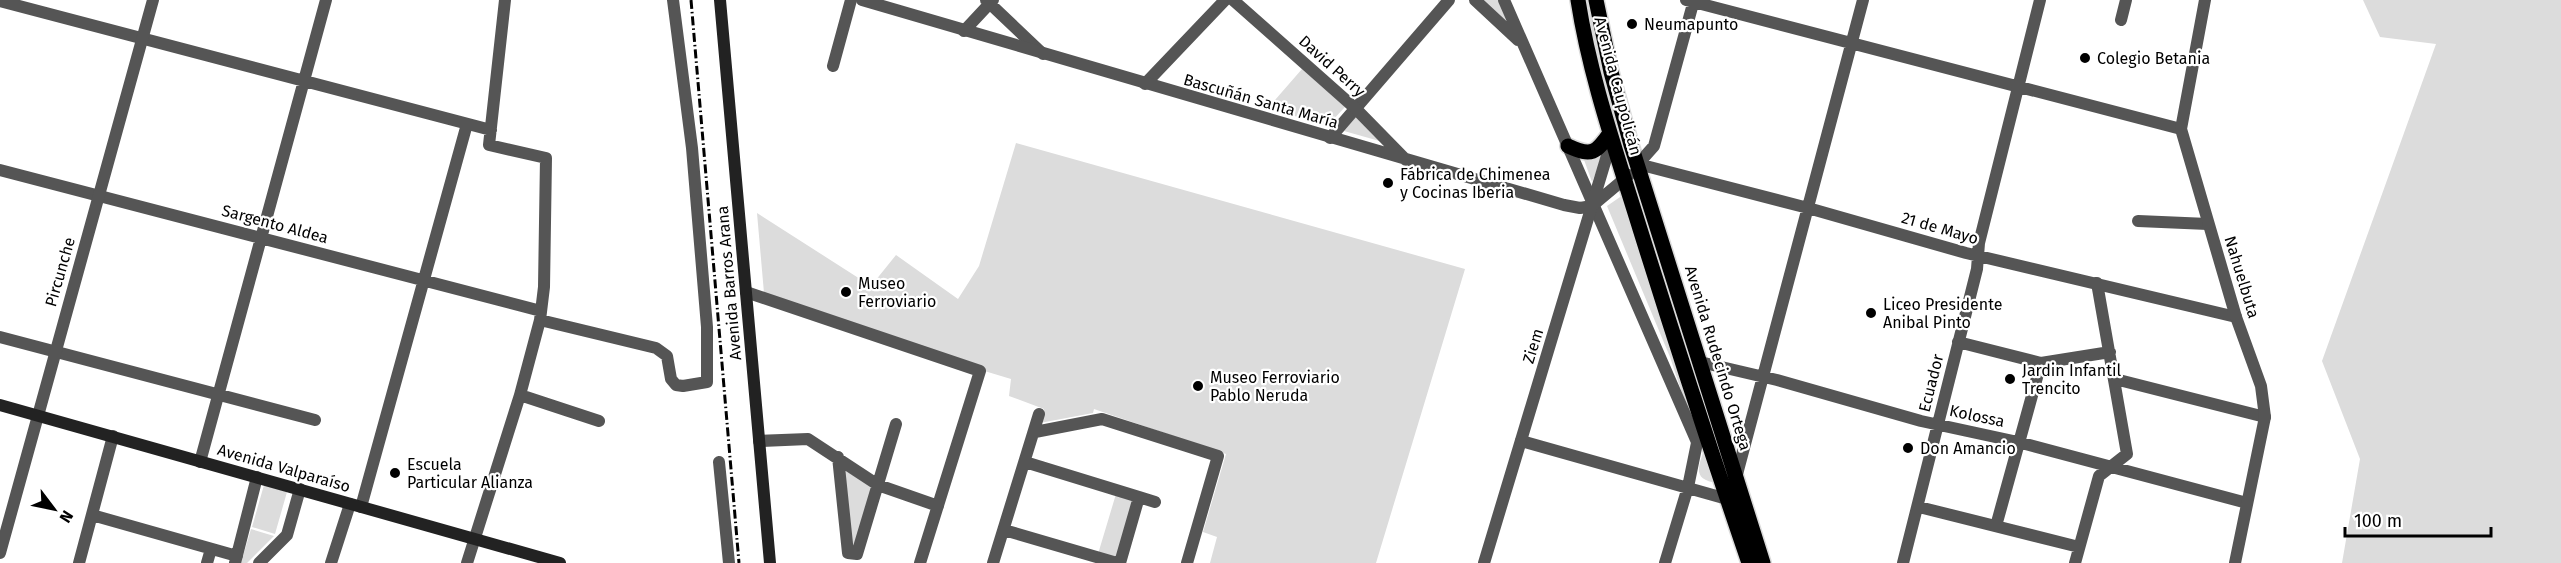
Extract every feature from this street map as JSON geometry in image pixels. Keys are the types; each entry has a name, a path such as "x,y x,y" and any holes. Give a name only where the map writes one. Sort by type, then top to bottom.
{"main road":[{"name":"Avenida Barros Arana","path":"720,0 770,563"},
{"name":"Avenida Caupolicán","path":"1578,0 1581,24 1625,180"},
{"name":"Avenida Caupolicán","path":"1596,3 1619,103 1638,164"},
{"path":"1568,146 1585,153 1593,151 1611,136"},
{"name":"Avenida Rudecindo Ortega","path":"1638,164 1763,563"},
{"name":"Avenida Rudecindo Ortega","path":"1625,180 1749,563"},
{"name":"Avenida Valparaíso","path":"0,405 560,563"}],"street":[{"name":"Pircunche","path":"0,553 153,0"},
{"path":"200,462 326,0"},
{"path":"467,563 520,395 541,315 546,158 489,145 505,0"},
{"name":"Sargento Aldea","path":"0,170 425,280 656,348 667,356 671,379 676,385 707,382 707,327 692,148 673,0"},
{"path":"832,66 851,0"},
{"name":"Bascuñán Santa María","path":"862,0 1406,161 1564,205 1580,208 1592,206"},
{"path":"1145,84 1225,0"},
{"name":"David Perry","path":"1233,0 1356,109 1406,161"},
{"path":"1330,138 1449,0"},
{"path":"1475,0 1521,43"},
{"path":"1504,0 1592,206 1697,441"},
{"path":"1512,21 1516,0"},
{"path":"1736,478 1863,0"},
{"name":"Ecuador","path":"1903,563 1919,507 1959,342 1979,243 2040,0"},
{"path":"2121,20 2126,0"},
{"name":"Nahuelbuta","path":"2205,0 2181,129 2236,317 2261,386 2265,417 2235,563"},
{"path":"0,1 491,130"},
{"path":"964,31 990,1 1043,54"},
{"path":"1592,206 1625,180 1654,146 1691,1 2181,129"},
{"path":"331,563 356,505 425,280 467,124"},
{"name":"Ziem","path":"1484,563 1611,136"},
{"name":"21 de Mayo","path":"1638,164 1808,208 1978,256 2236,317"},
{"path":"2138,221 2208,224"},
{"path":"2075,563 2099,476 2125,458 2127,454 2097,283"},
{"path":"747,292 980,371 920,563"},
{"path":"0,337 315,420"},
{"path":"1959,342 2042,363 2110,352"},
{"name":"Kolossa","path":"1700,362 1764,377 1938,425 2018,442 2247,503"},
{"path":"1996,526 2042,363"},
{"path":"2115,379 2265,417"},
{"path":"520,395 599,421"},
{"path":"993,563 1039,414"},
{"path":"1035,432 1102,419 1218,456 1191,562"},
{"path":"1665,563 1688,487 1702,421"},
{"path":"838,457 848,553 857,554 896,424"},
{"path":"79,563 113,436"},
{"path":"759,441 808,440 838,457 878,485 938,506"},
{"path":"1521,441 1727,499"},
{"path":"719,462 729,563"},
{"path":"1025,462 1155,502"},
{"path":"92,515 211,549 236,560 257,477"},
{"path":"259,563 286,535 300,489"},
{"path":"1004,530 1118,563 1139,497"},
{"path":"1919,507 2079,547"},
{"path":"207,563 211,549"}],"shaded area":[{"path":"1481,0 1499,0 1508,24"},
{"path":"1583,0 1589,0 1606,83 1729,475 1753,563 1617,136"},
{"path":"2363,0 2561,0 2561,563 2342,563 2360,459 2322,361 2436,44 2380,37"},
{"path":"1302,69 1345,107 1330,123 1324,125 1268,108"},
{"path":"1356,117 1383,142 1344,131"},
{"path":"1016,143 1465,269 1376,563 1210,563 1217,537 1203,532 1226,454 1094,409 1093,413 1040,423 1044,409 1009,396 1011,379 948,360 764,293 757,213 871,286 896,255 958,299 979,266"},
{"path":"1603,155 1592,182 1583,157 1593,158"},
{"path":"1623,195 1634,228 1635,240 1699,420 1690,417 1670,357 1607,206"},
{"path":"1706,444 1718,483 1709,481 1700,475 1700,464"},
{"path":"842,468 873,488 853,548"},
{"path":"264,485 287,492 275,534 252,527"},
{"path":"1116,494 1134,500 1117,559 1098,554"},
{"path":"251,529 274,536 247,563 241,563"}],"railway":[{"path":"691,0 739,563"}],"place":[{"name":"Neumapunto","path":"1632,24"},
{"name":"Colegio Betania","path":"2085,58"},
{"name":"Fábrica de Chimenea y Cocinas Iberia","path":"1388,183"},
{"name":"Museo Ferroviario","path":"846,292"},
{"name":"Liceo Presidente Anibal Pinto","path":"1871,313"},
{"name":"Jardin Infantil Trencito","path":"2010,379"},
{"name":"Museo Ferroviario Pablo Neruda","path":"1198,386"},
{"name":"Don Amancio","path":"1908,448"},
{"name":"Escuela Particular Alianza","path":"395,473"}]}
